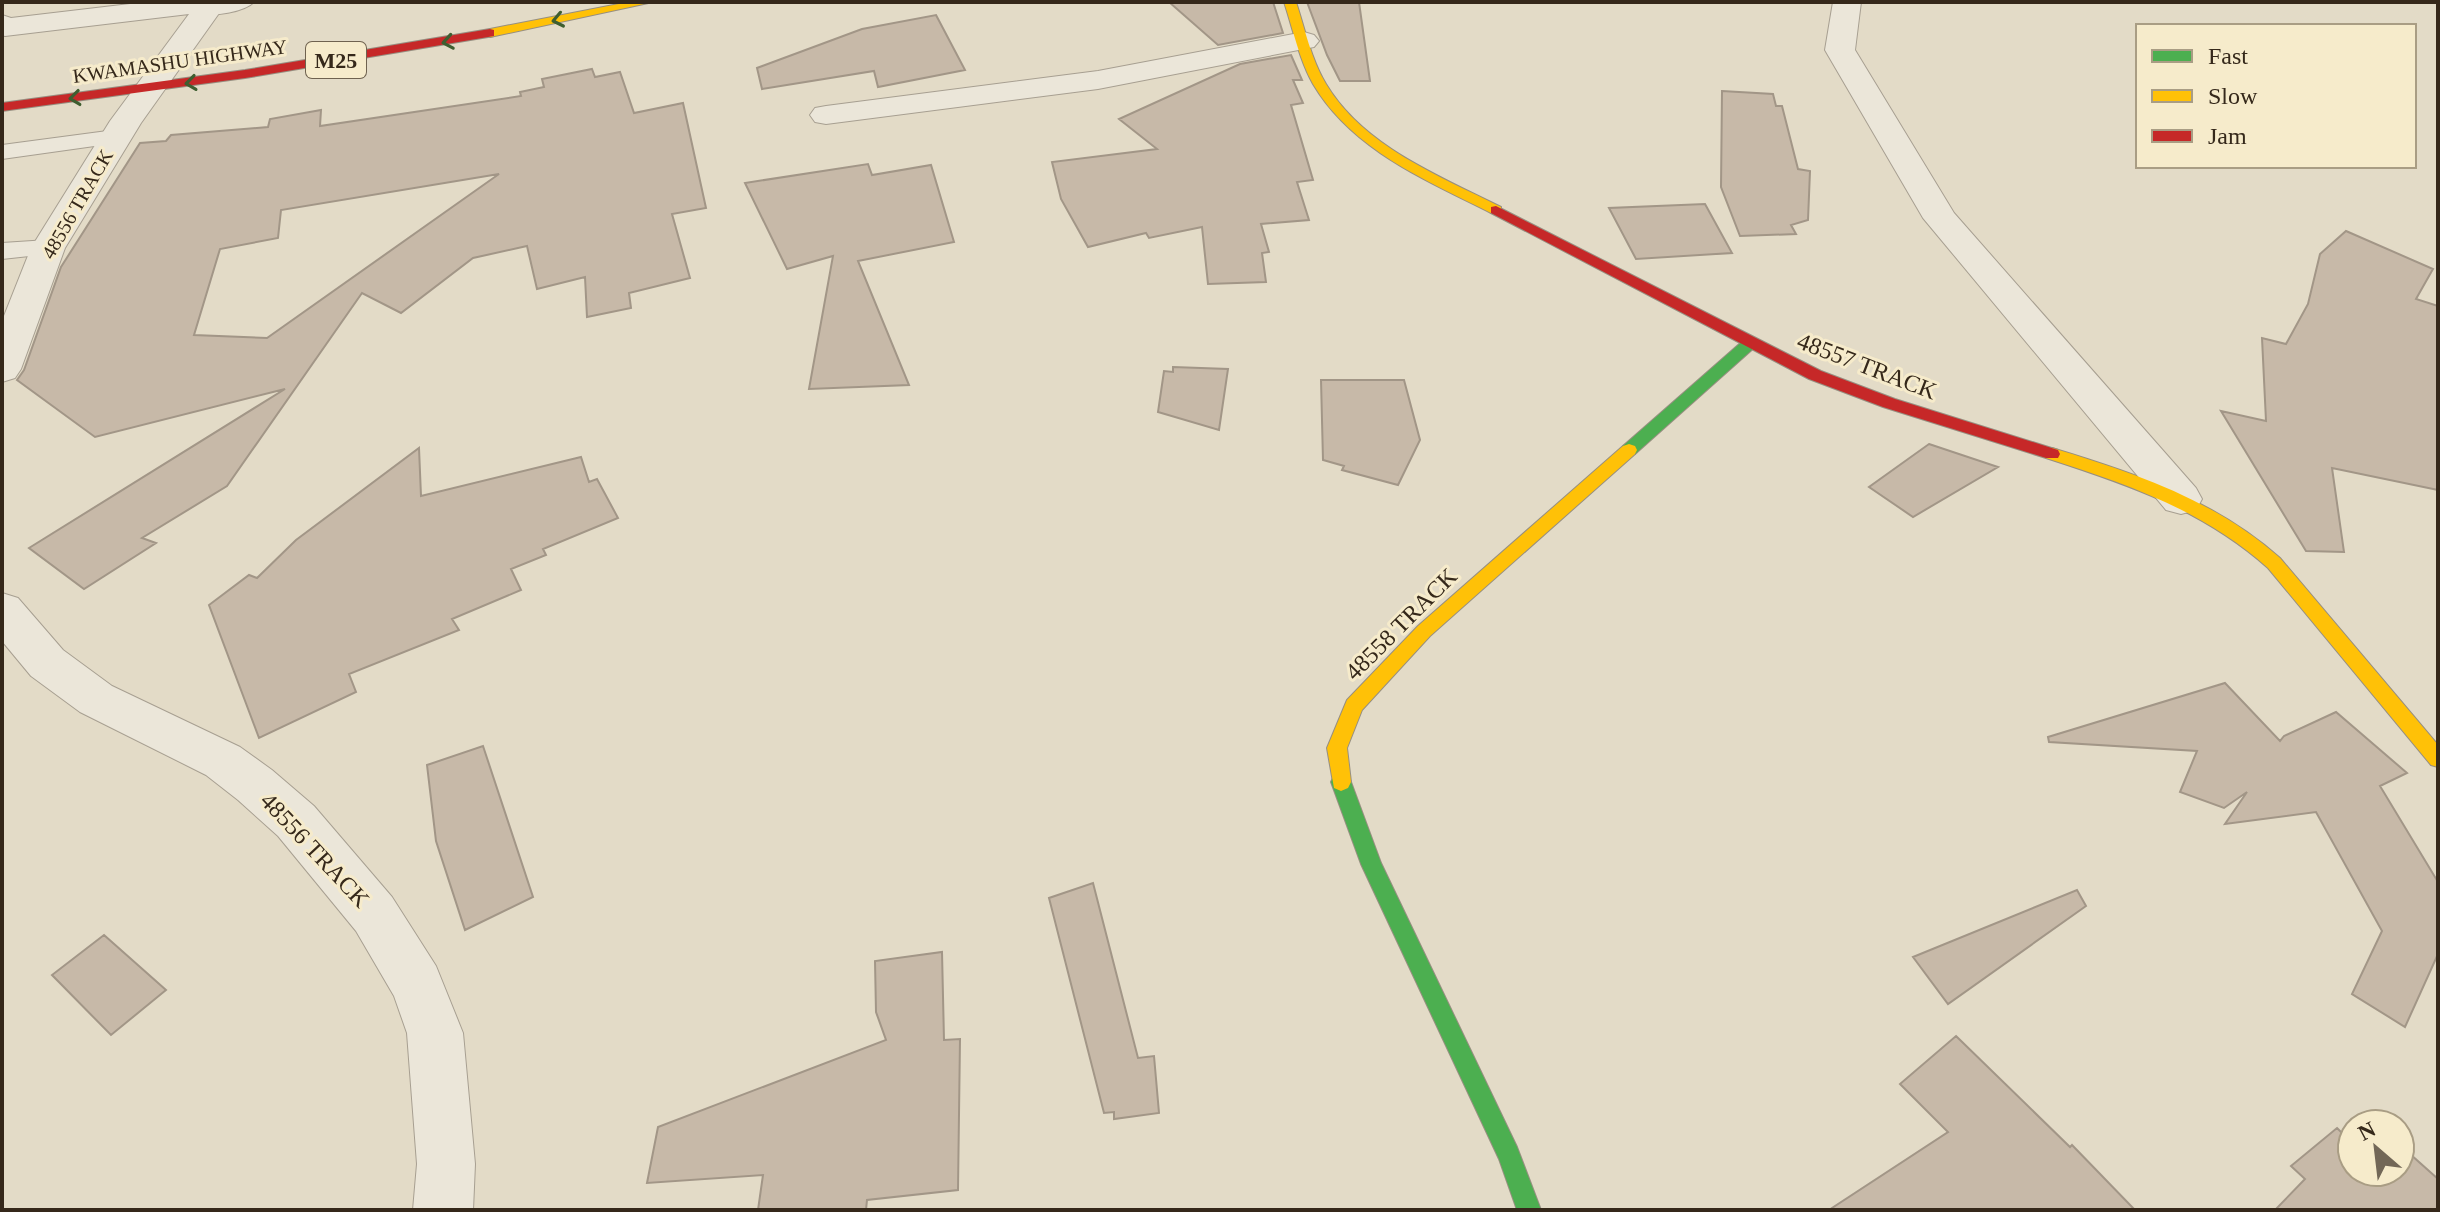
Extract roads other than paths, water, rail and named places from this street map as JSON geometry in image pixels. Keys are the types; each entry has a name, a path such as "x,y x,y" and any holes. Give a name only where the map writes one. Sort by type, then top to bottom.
{"street":[{"name":"KWAMASHU HIGHWAY","path":"2,107 167,64 449,42 647,2"},
{"name":"48557 TRACK","path":"1290,2 1313,70 1332,100 1353,125 1413,167 1815,375 1889,403 2120,476 2181,499 2223,521 2252,541 2274,563 2438,759"},
{"path":"1847,2 1840,50 1940,218 2181,499"},
{"path":"3,26 210,5"},
{"name":"48556 TRACK","path":"2,369 48,248 115,137 210,5"},
{"path":"826,115 1098,80 1304,41"},
{"name":"48558 TRACK","path":"1529,1210 1509,1155 1361,840 1338,772 1337,748 1354,706 1424,631 1750,343"},
{"name":"48556 TRACK","path":"2,610 47,663 96,699 223,761 255,785 296,821 374,914 417,984 435,1033 446,1164 443,1210"}],"lane":[{"path":"210,5 244,2"},
{"path":"2,152 115,137"},
{"path":"2,251 48,248"}]}
